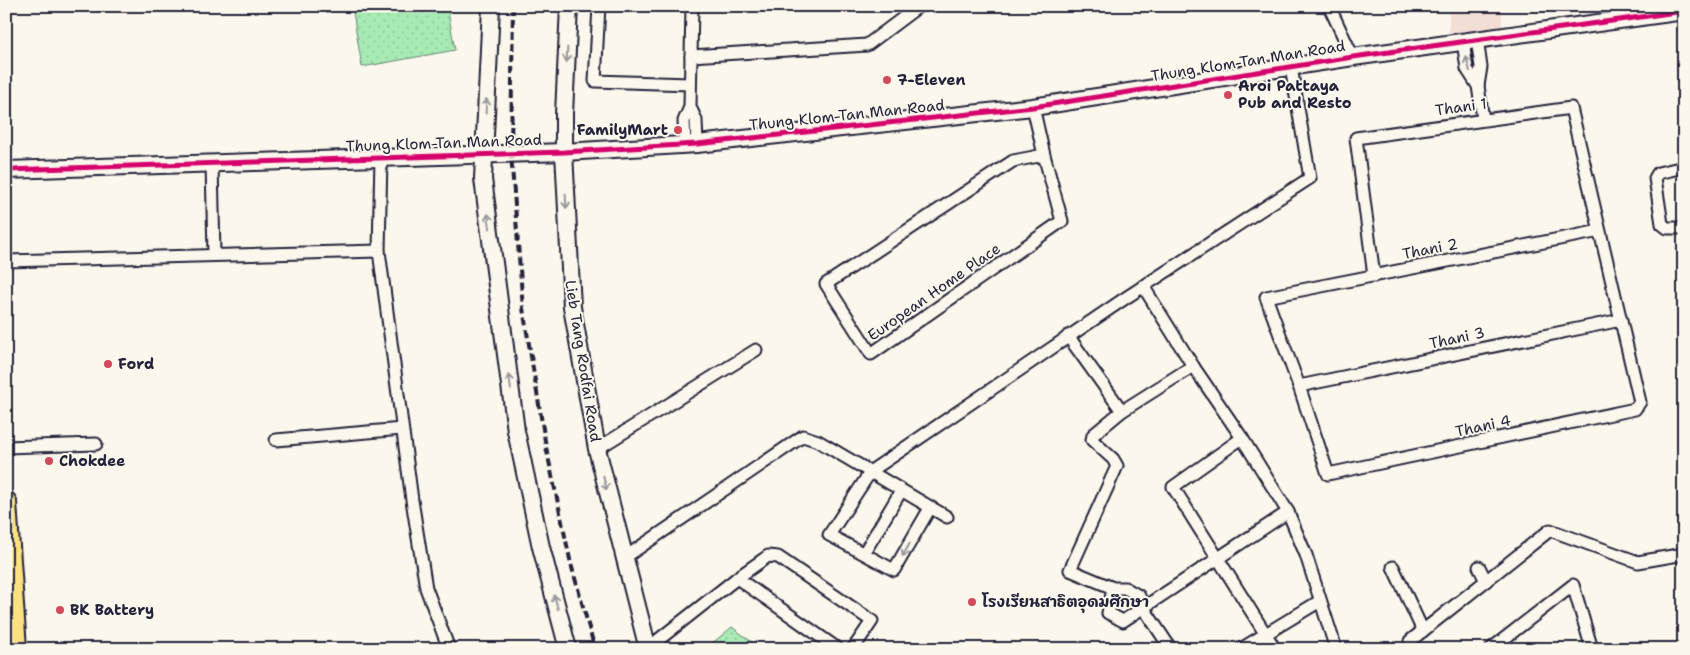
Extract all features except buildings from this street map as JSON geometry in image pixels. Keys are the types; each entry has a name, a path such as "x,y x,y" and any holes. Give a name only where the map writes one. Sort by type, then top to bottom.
{"highway":[{"path":"6,502 16,649"}],"street":[{"path":"491,6 483,179 516,431 541,547 568,649"},
{"name":"Lieb Tang Rodfai Road","path":"569,6 564,152 572,307 597,449 648,648"},
{"path":"599,6 595,81 690,84"},
{"path":"691,144 696,120 690,106 692,6"},
{"path":"691,56 867,45 919,6"},
{"path":"1329,6 1353,56"},
{"name":"Thung Klom-Tan Man Road","path":"6,170 564,152 691,144 1033,107 1353,56 1470,40 1638,12 1684,11"},
{"path":"1470,40 1481,67 1478,86 1483,119"},
{"path":"930,508 894,570 830,534 871,471 1068,336 1310,178 1291,67"},
{"name":"European Home Place","path":"1033,107 1062,221 871,354 826,284 1013,161 1044,155"},
{"name":"Thani 1","path":"1374,276 1356,138 1571,108 1600,231"},
{"path":"381,157 378,251 402,430 426,588 448,649"},
{"path":"212,163 214,255"},
{"path":"1684,167 1658,173 1654,178 1662,224 1667,228 1684,228"},
{"path":"1600,231 1621,320"},
{"name":"Thani 2","path":"1299,386 1266,297 1600,231"},
{"path":"6,261 378,251"},
{"path":"1143,286 1288,512 1306,555 1336,649"},
{"name":"Thani 3","path":"1299,386 1621,320"},
{"name":"Thani 4","path":"1299,386 1328,474 1635,409 1640,402 1621,320"},
{"path":"1068,336 1122,411"},
{"path":"597,449 756,350"},
{"path":"1171,649 1143,607 1139,596 1124,588 1113,588 1070,570 1117,466 1113,459 1092,440 1093,434 1122,411 1193,366"},
{"path":"276,440 402,430"},
{"path":"624,558 803,436 818,441 947,517"},
{"path":"1242,438 1173,487 1275,649"},
{"path":"6,447 96,444"},
{"path":"864,553 901,491"},
{"path":"1113,588 1108,613 1123,621 1288,512"},
{"path":"1410,641 1550,530 1638,562 1684,554"},
{"path":"648,648 768,556 778,557 872,622 853,649"},
{"path":"1393,567 1423,631"},
{"path":"1479,568 1486,581"},
{"path":"737,578 838,649"},
{"path":"1491,649 1573,585 1592,649"},
{"path":"1241,649 1320,601"}],"shaded area":[{"path":"1449,6 1502,6 1502,29 1449,35"}],"green space":[{"path":"352,6 447,6 455,50 362,67"},
{"path":"732,627 761,649 705,649"}],"railway":[{"path":"513,6 511,154 523,308 546,447 571,564 595,649"}],"cycle path":[{"path":"6,170 564,152 697,144 1033,107 1353,57 1684,11"}],"place":[{"name":"7-Eleven","path":"887,80"},
{"name":"Aroi Pattaya Pub and Resto","path":"1228,95"},
{"name":"FamilyMart","path":"678,130"},
{"name":"Ford","path":"108,364"},
{"name":"Chokdee","path":"49,461"},
{"name":"โรงเรียนสาธิตอุดมศึกษา","path":"972,602"},
{"name":"BK Battery","path":"60,610"}]}
